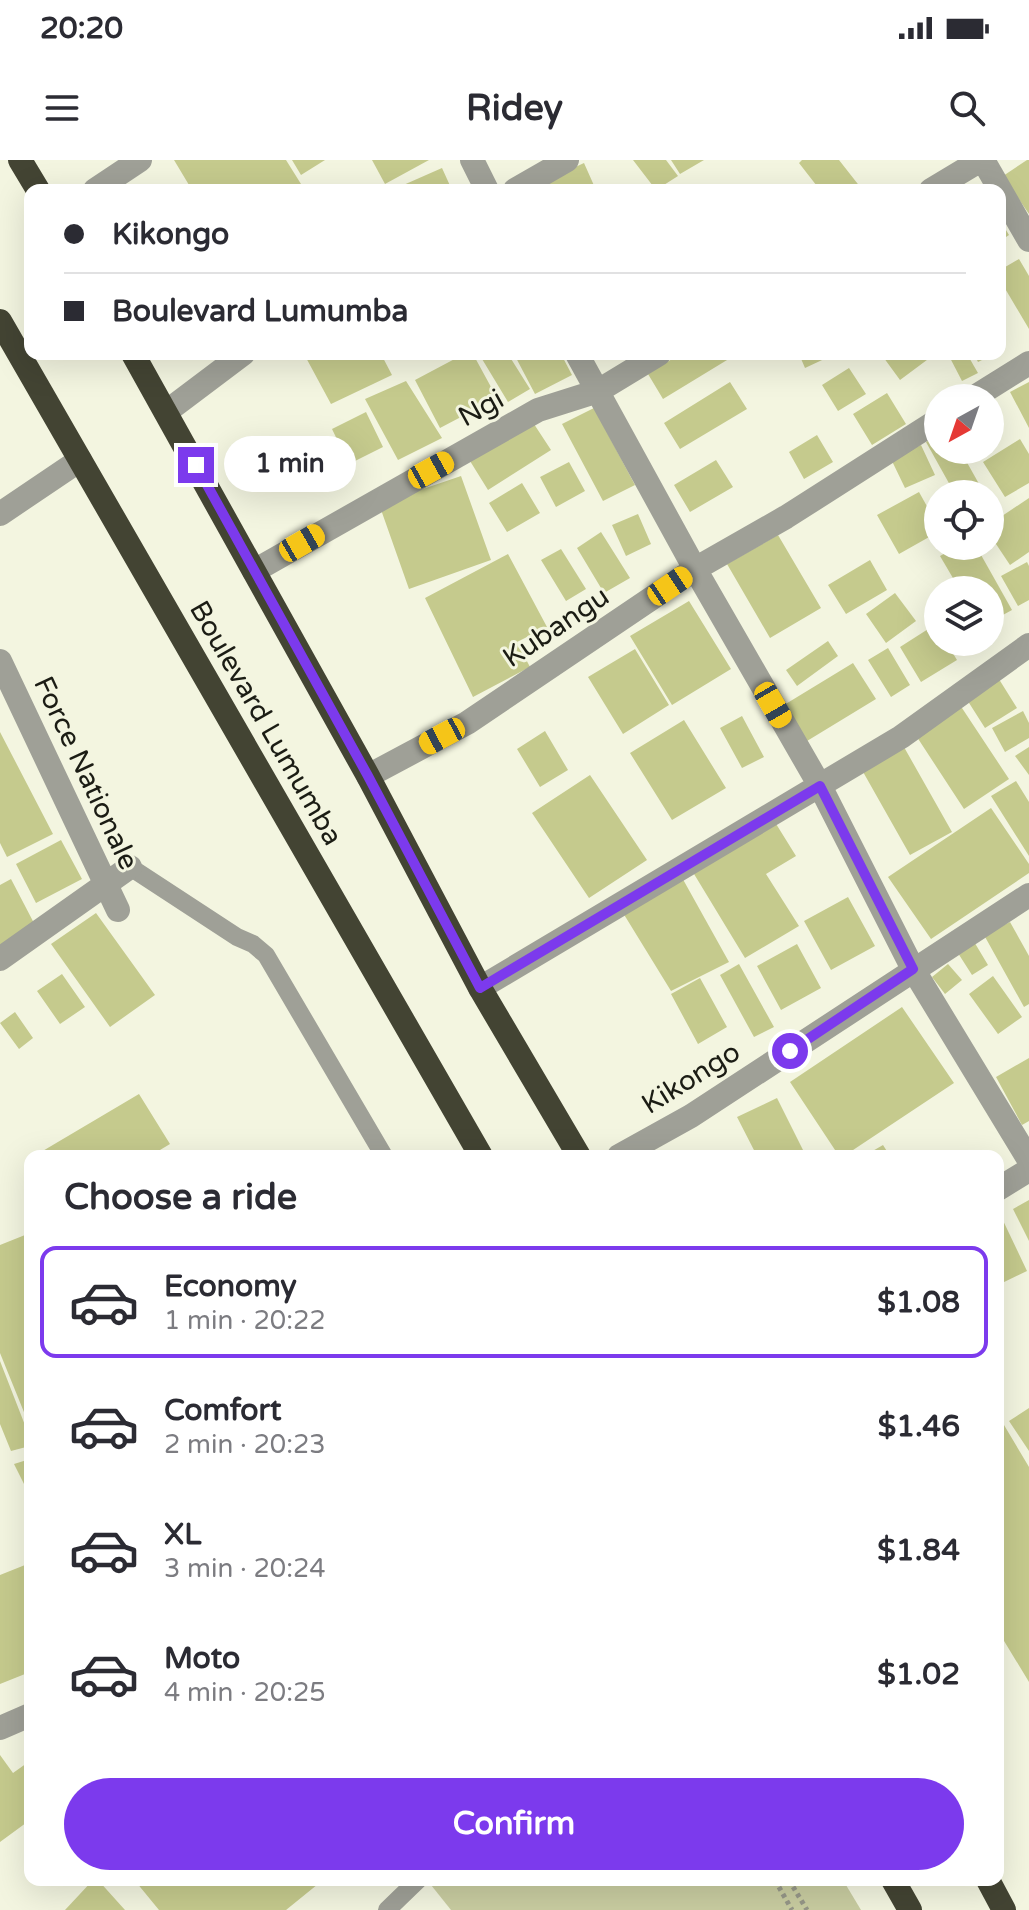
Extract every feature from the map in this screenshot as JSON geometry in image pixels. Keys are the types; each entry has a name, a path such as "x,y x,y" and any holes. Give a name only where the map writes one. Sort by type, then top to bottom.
{"highway":[{"path":"20,160 34,184"},
{"name":"Boulevard Lumumba","path":"0,321 478,1150"},
{"path":"136,360 368,776 480,988 575,1150"},
{"path":"896,1886 910,1910"},
{"path":"991,1886 1004,1910"}],"street":[{"path":"104,184 140,160"},
{"path":"472,160 484,184"},
{"path":"525,184 567,160"},
{"path":"941,184 982,160 997,184"},
{"path":"1006,199 1028,234"},
{"path":"166,412 235,360"},
{"path":"580,360 695,569 820,786 913,969 1029,1160"},
{"name":"Ngi","path":"254,571 538,410 598,391 649,360"},
{"path":"995,384 1029,363"},
{"name":"Kubangu","path":"368,776 467,723 695,569 786,517 924,429"},
{"path":"0,514 80,460"},
{"path":"480,988 901,737 1029,645"},
{"name":"Force Nationale","path":"0,661 118,910"},
{"path":"0,959 130,867"},
{"name":"Kikongo","path":"630,1150 691,1116 1029,895"},
{"path":"1004,1185 1029,1170"},
{"path":"0,1728 24,1718"}],"lane":[{"path":"130,867 266,955 380,1150"},
{"path":"387,1910 412,1886"}],"path":[{"path":"778,1886 792,1910"},
{"path":"793,1886 807,1910"}],"green space":[{"path":"432,1886 847,1886 861,1910 451,1910"}],"building":[{"path":"174,160 286,160 301,184 188,184"},
{"path":"292,160 325,160 301,175"},
{"path":"372,160 429,160 385,184"},
{"path":"633,160 666,160 678,176 665,184 651,184"},
{"path":"671,160 704,160 680,174"},
{"path":"802,160 839,160 858,184 815,184 799,163"},
{"path":"1029,160 1029,214 1003,176"},
{"path":"584,163 593,184 539,184"},
{"path":"442,168 449,184 406,184"},
{"path":"1019,259 1029,276 1029,329 1006,290 1006,267"},
{"path":"307,360 384,360 392,375 331,404"},
{"path":"453,360 476,360 497,398 440,428 415,380"},
{"path":"483,360 512,360 530,389 508,402"},
{"path":"517,360 564,360 572,375 535,394"},
{"path":"670,360 727,360 663,399 648,374"},
{"path":"802,360 822,360 805,368"},
{"path":"885,360 927,360 900,380"},
{"path":"951,360 970,360 978,373 962,381"},
{"path":"849,368 866,394 838,411 822,385"},
{"path":"406,381 442,438 398,460 365,399"},
{"path":"730,382 747,409 680,449 664,423"},
{"path":"1029,382 1029,428 1010,392"},
{"path":"887,393 906,424 872,445 853,414"},
{"path":"594,408 635,485 603,501 562,424"},
{"path":"366,412 383,447 349,464 332,429"},
{"path":"532,421 551,450 488,490 470,461"},
{"path":"817,435 833,462 804,479 789,452"},
{"path":"1020,439 1029,454 1029,483 1005,497 1004,480 994,480 984,464 1004,464 1004,449"},
{"path":"921,445 924,464 930,464 935,475 905,488 891,459"},
{"path":"716,460 733,487 690,512 674,485"},
{"path":"569,462 585,491 556,507 540,477"},
{"path":"938,464 968,464 977,480 947,480"},
{"path":"461,476 491,560 409,589 379,504"},
{"path":"522,483 540,513 507,532 489,503"},
{"path":"919,492 924,501 924,540 899,554 877,515"},
{"path":"1029,498 1029,552 1010,565 1004,556 1004,515"},
{"path":"638,514 651,544 626,556 612,525"},
{"path":"601,532 630,578 604,593 577,548"},
{"path":"778,535 821,608 770,638 727,564"},
{"path":"561,549 586,589 566,601 541,560"},
{"path":"508,554 547,627 517,642 530,667 473,697 425,598"},
{"path":"870,560 887,590 846,614 828,585"},
{"path":"942,560 984,560 993,576 952,576"},
{"path":"1027,562 1029,600 1018,606 1004,576 1001,576"},
{"path":"895,593 916,621 886,643 866,614"},
{"path":"1004,596 1012,610 1004,614"},
{"path":"689,601 731,669 672,705 630,636"},
{"path":"924,632 924,656 955,656 957,660 921,682 900,647"},
{"path":"828,641 838,656 797,686 786,670"},
{"path":"888,648 910,685 891,697 868,660"},
{"path":"635,649 669,705 623,734 588,677"},
{"path":"853,663 876,699 807,741 784,705"},
{"path":"997,676 1017,708 985,728 964,695"},
{"path":"960,705 1009,779 964,809 915,734"},
{"path":"1023,711 1029,723 1029,738 1005,752 992,728"},
{"path":"742,716 764,757 742,768 720,728"},
{"path":"684,720 726,788 672,820 630,753"},
{"path":"545,731 568,770 540,787 517,749"},
{"path":"0,732 53,834 7,857 0,843"},
{"path":"900,740 952,832 910,855 858,763"},
{"path":"1029,747 1029,775 1015,756"},
{"path":"590,775 647,860 589,898 532,813"},
{"path":"1016,781 1029,802 1029,856 991,796"},
{"path":"991,808 1029,864 1029,873 931,939 888,877"},
{"path":"773,819 796,856 766,874 799,926 745,958 691,869"},
{"path":"61,840 82,879 36,903 16,864"},
{"path":"680,874 729,962 671,991 620,908"},
{"path":"11,879 36,927 0,945 0,885"},
{"path":"848,897 875,946 831,970 804,921"},
{"path":"96,913 155,995 110,1027 51,944"},
{"path":"1010,922 1029,956 1029,1004 1024,1007 984,935"},
{"path":"973,940 988,965 972,975 956,950"},
{"path":"797,944 821,988 781,1010 757,966"},
{"path":"739,964 774,1027 754,1037 720,975"},
{"path":"948,964 962,980 945,994 932,977"},
{"path":"62,974 85,1007 60,1024 37,991"},
{"path":"993,976 1022,1017 998,1034 969,994"},
{"path":"700,978 727,1027 698,1044 671,994"},
{"path":"902,1007 954,1083 853,1150 835,1150 790,1082"},
{"path":"15,1012 33,1038 19,1049 0,1023"},
{"path":"1029,1058 1029,1121 1022,1125 996,1077"},
{"path":"139,1094 170,1144 160,1150 44,1150"},
{"path":"777,1098 803,1150 754,1150 737,1117"},
{"path":"1029,1200 1029,1241 1013,1209"},
{"path":"1004,1223 1027,1271 1004,1282"},
{"path":"24,1235 24,1412 0,1353 0,1245"},
{"path":"0,1361 24,1423 24,1448 11,1451 0,1424"},
{"path":"1029,1408 1029,1451 1009,1421"},
{"path":"1004,1425 1029,1467 1029,1682 1004,1641"},
{"path":"24,1461 24,1484 14,1464"},
{"path":"24,1565 24,1674 0,1684 0,1575"},
{"path":"0,1755 13,1773 24,1765 24,1824 0,1842"},
{"path":"87,1886 103,1886 125,1910 65,1910"},
{"path":"139,1886 316,1886 286,1910 159,1910"}],"route":[{"path":"196,465 368,776 480,988 820,786 913,969 790,1051"}]}
